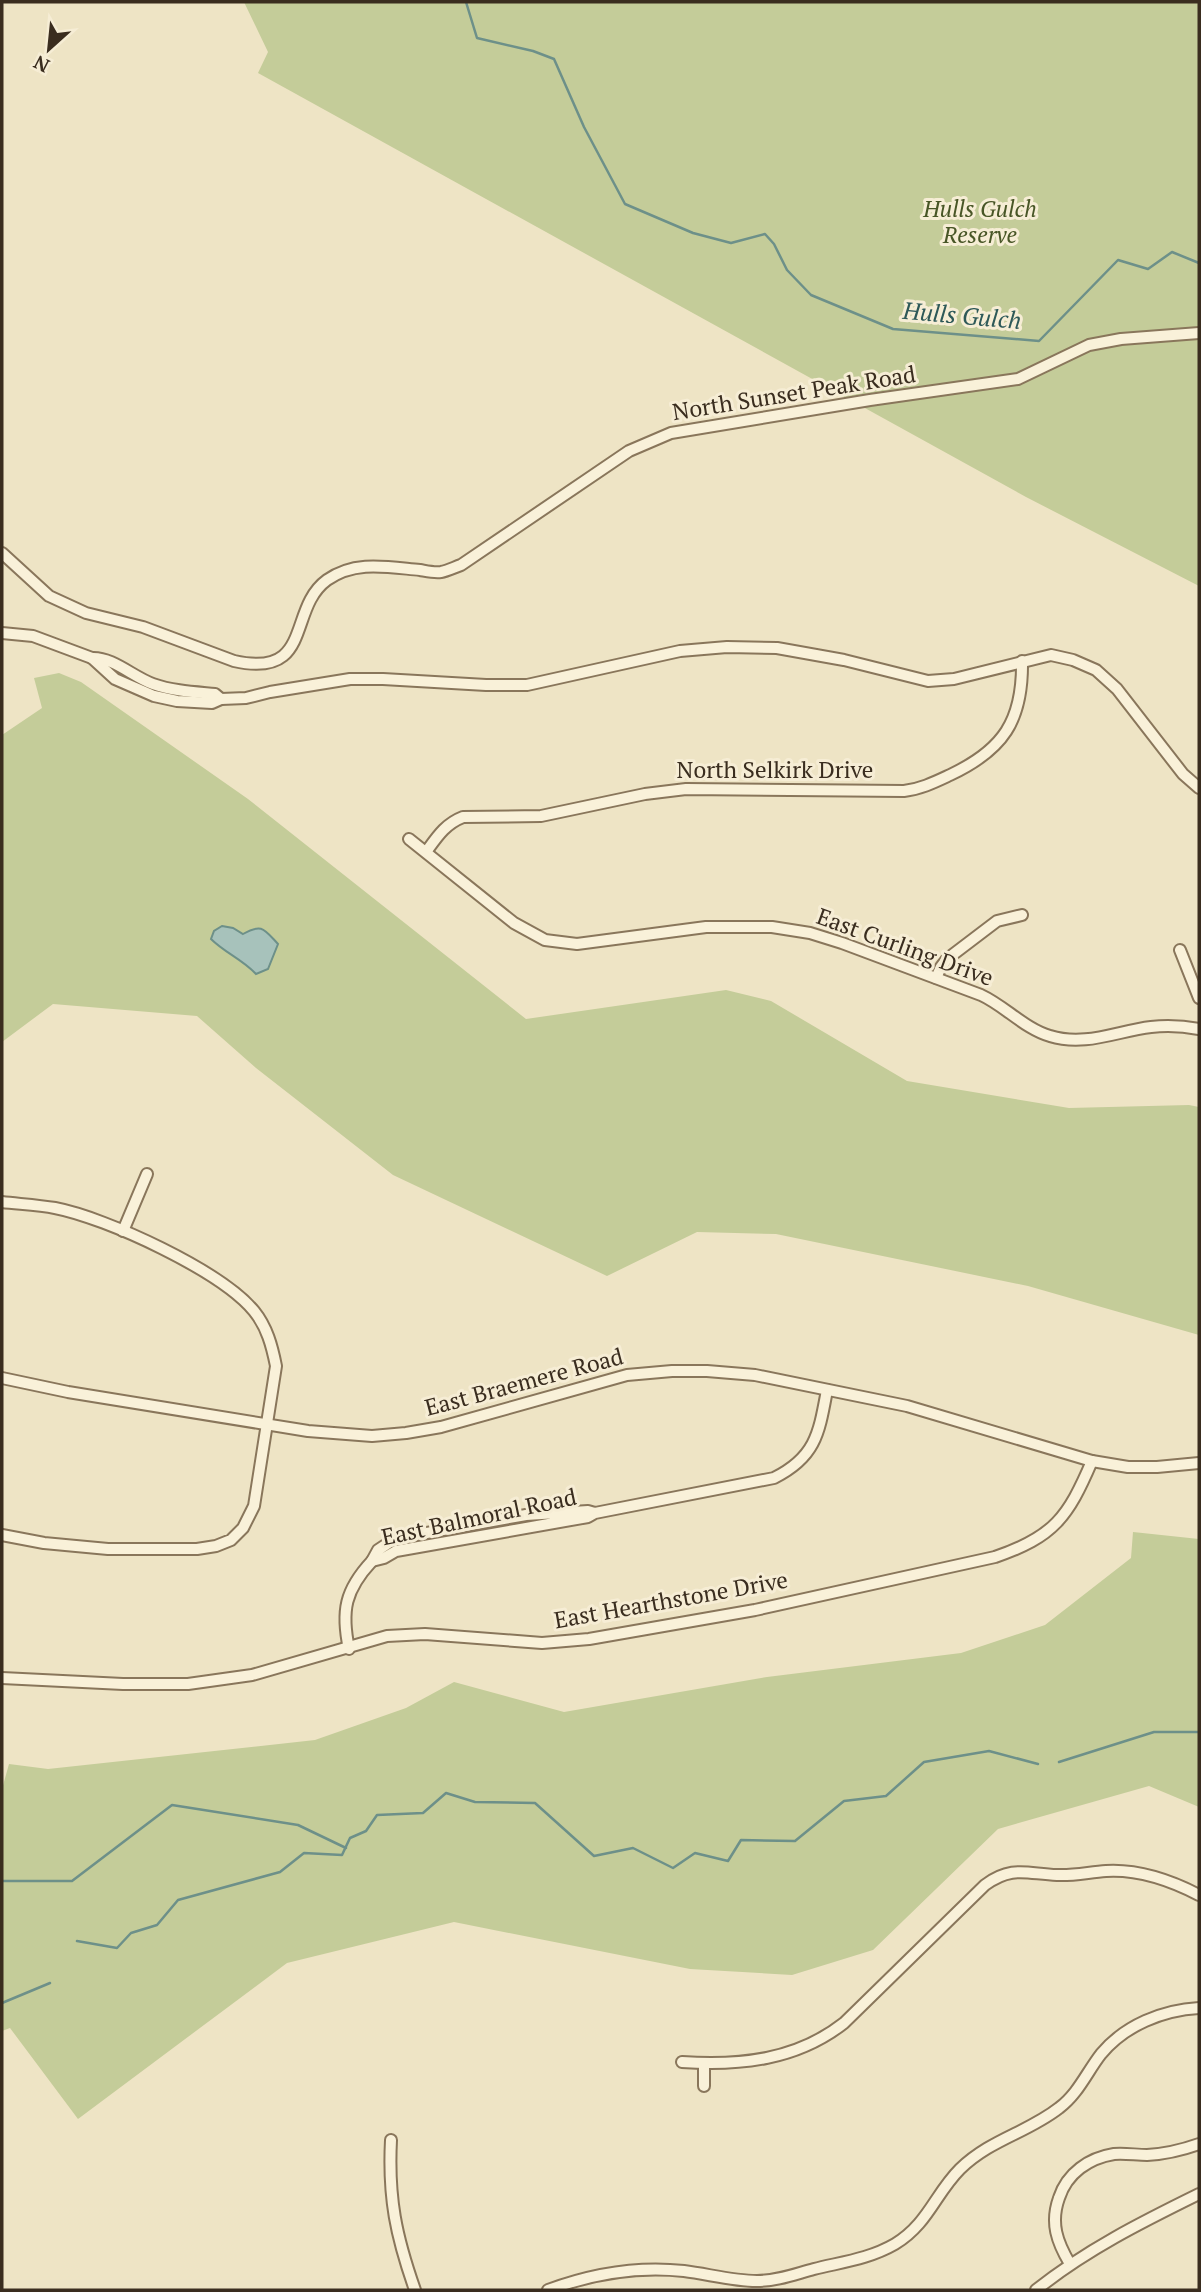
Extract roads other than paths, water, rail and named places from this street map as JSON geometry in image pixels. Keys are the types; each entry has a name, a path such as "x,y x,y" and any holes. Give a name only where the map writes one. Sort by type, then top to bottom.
{"street":[{"name":"North Sunset Peak Road","path":"2,553 49,596 86,613 143,627 234,661 249,665 266,664 277,660 286,652 296,639 310,603 323,583 341,570 362,566 441,572 461,565 629,451 671,433 1018,379 1089,345 1121,339 1199,333"},
{"path":"2,632 33,636 92,658 115,678 154,696 177,701 212,703 221,699 246,698 350,679 527,685 680,651 727,647 778,648 844,660 928,681 954,678 1051,655 1073,660 1096,670 1117,690 1183,774 1199,788"},
{"name":"North Selkirk Drive","path":"426,852 443,829 452,821 463,817 541,816 645,794 686,789 904,792 927,786 985,756 1002,739 1010,728 1020,698 1021,661"},
{"name":"East Curling Drive","path":"410,839 514,923 545,940 577,944 706,927 772,927 810,933 936,978 997,1003 1049,1036 1067,1040 1093,1039 1150,1027 1179,1025 1199,1029"},
{"path":"936,978 947,959 997,921 1022,915"},
{"path":"1180,950 1199,998"},
{"path":"123,1231 147,1174"},
{"path":"2,1202 56,1209 123,1231 215,1278 253,1310 264,1326 276,1366 254,1506 243,1528 231,1540 197,1549 108,1549 44,1543 2,1535"},
{"name":"East Braemere Road","path":"2,1378 68,1392 266,1424 372,1436 441,1427 627,1375 707,1371 755,1376 907,1406 1093,1461 1128,1467 1199,1463"},
{"name":"East Balmoral Road","path":"349,1648 344,1627 345,1608 351,1587 378,1550 390,1542 526,1515 588,1511 595,1513 774,1478 793,1468 811,1448 820,1428 827,1390"},
{"name":"East Hearthstone Drive","path":"2,1678 188,1684 252,1675 387,1636 425,1634 542,1643 589,1639 755,1610 995,1557 1025,1547 1052,1528 1067,1511 1093,1461"},
{"path":"682,2062 754,2062 778,2057 825,2037 844,2023 994,1879 1007,1873 1020,1870 1059,1875 1078,1872 1133,1872 1158,1877 1199,1895"},
{"path":"548,2290 612,2273 647,2269 686,2271 757,2281 783,2278 874,2254 896,2243 915,2228 927,2216 958,2171 972,2159 1003,2138 1032,2127 1061,2107 1076,2091 1102,2053 1117,2039 1137,2024 1164,2013 1199,2008"},
{"path":"704,2064 704,2086"},
{"path":"391,2140 389,2176 393,2213 401,2249 415,2290"},
{"path":"1070,2264 1057,2243 1054,2224 1062,2188 1074,2172 1096,2158 1116,2154 1174,2152 1199,2144"},
{"path":"1036,2290 1070,2264 1141,2222 1199,2194"}],"water":[{"path":"222,926 243,934 259,928 269,935 278,944 268,969 256,974 211,939 214,931"}],"waterway":[{"name":"Hulls Gulch","path":"466,2 477,38 533,51 554,59 584,127 625,204 693,233 731,243 765,234 774,244 787,270 811,295 893,329 1039,341 1118,260 1148,269 1172,252 1199,263"},
{"path":"1059,1762 1154,1732 1199,1732"},
{"path":"77,1941 117,1948 131,1933 157,1925 178,1900 280,1872 304,1853 342,1855 350,1838 366,1831 377,1815 423,1813 446,1793 475,1802 535,1803 594,1856 633,1848 673,1868 695,1853 728,1861 741,1840 795,1841 844,1801 886,1796 924,1762 989,1751 1038,1764"},
{"path":"2,1881 72,1881 172,1805 298,1825 346,1848"},
{"path":"2,2003 50,1983"}],"park label":[{"name":"Hulls Gulch Reserve","path":"980,222"}]}
